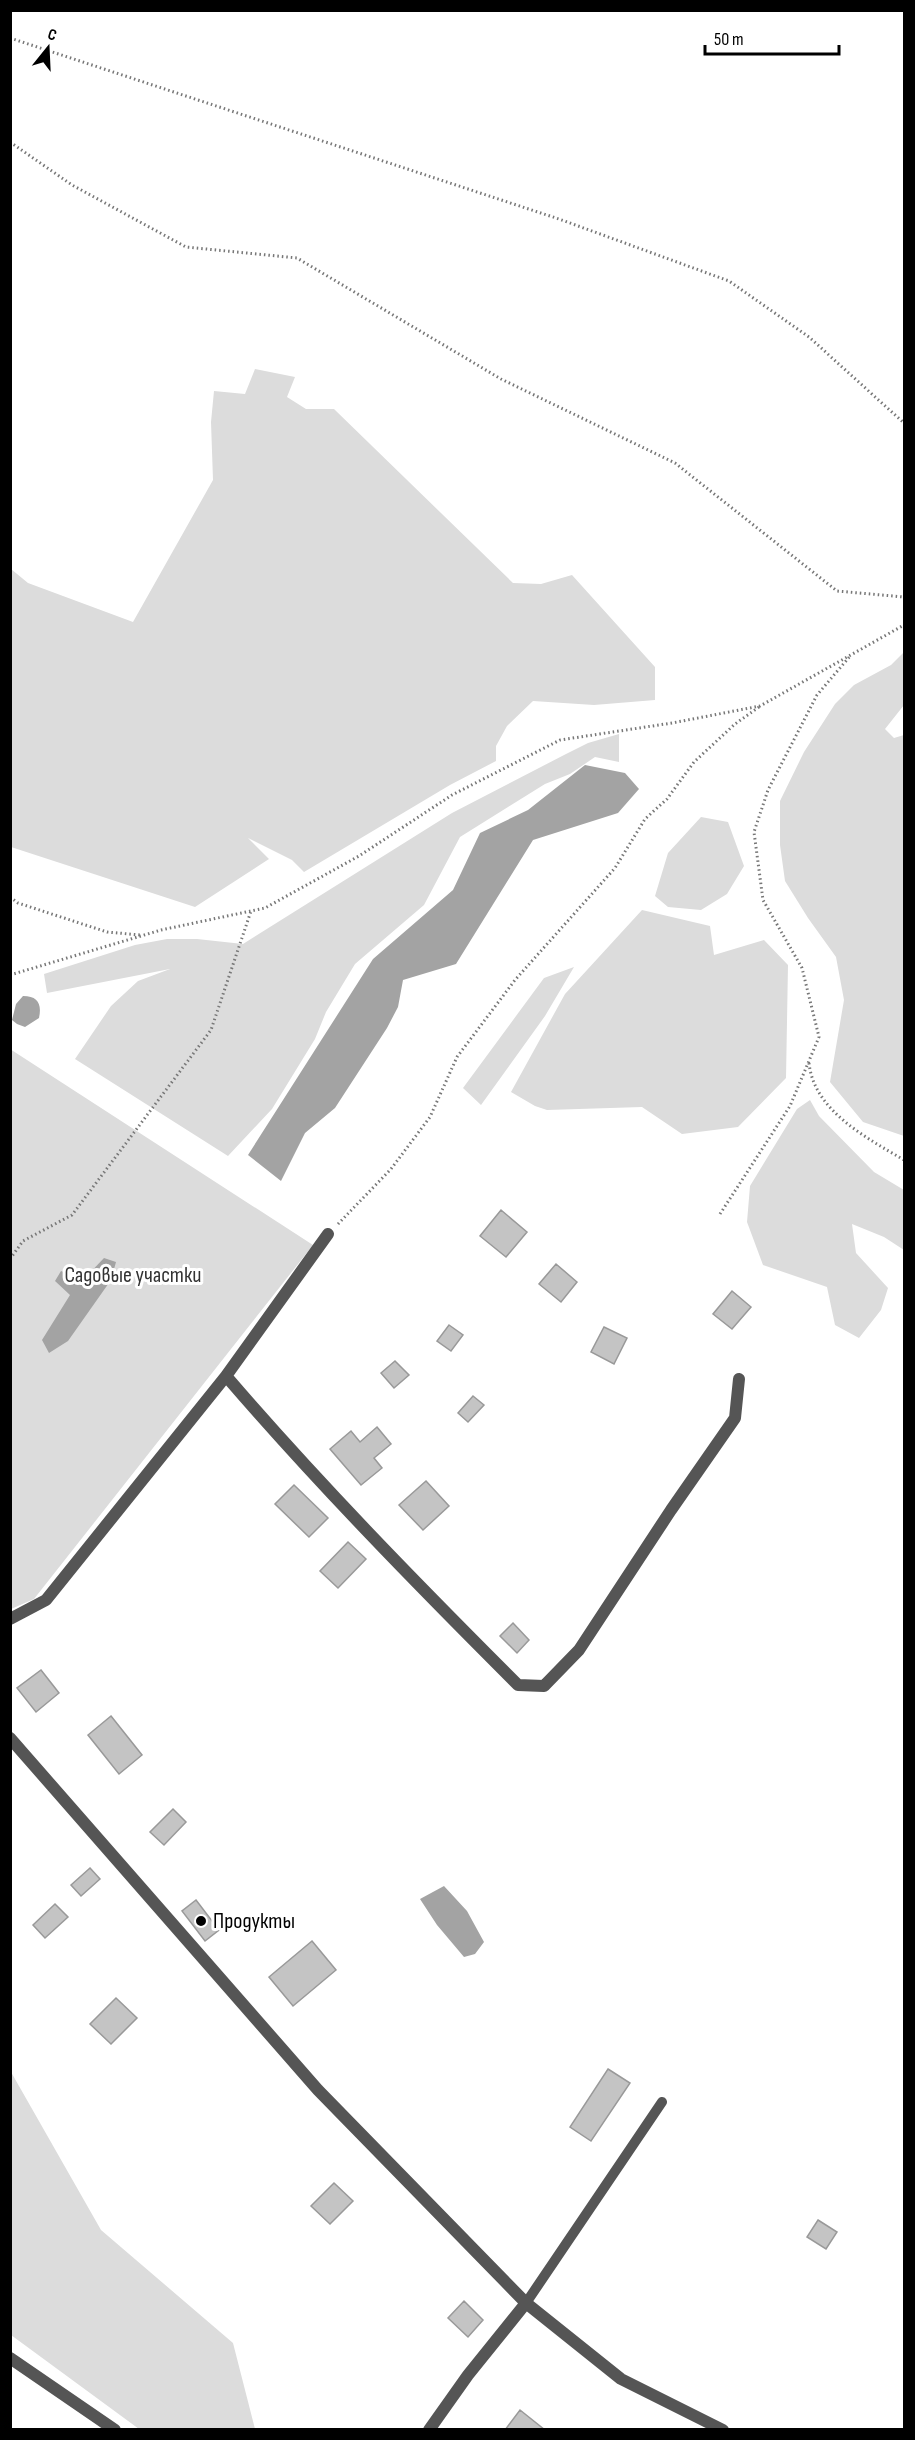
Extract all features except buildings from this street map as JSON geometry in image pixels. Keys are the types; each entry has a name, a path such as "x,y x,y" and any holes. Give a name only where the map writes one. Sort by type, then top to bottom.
{"street":[{"path":"10,1619 46,1600 226,1376 328,1234"},
{"path":"226,1376 276,1434 403,1570 518,1685 544,1686 579,1650 670,1510 735,1418 739,1379"},
{"path":"10,1737 318,2090 526,2303 621,2379 723,2430"},
{"path":"429,2430 468,2375 526,2303"},
{"path":"10,2358 115,2430"}],"lane":[{"path":"526,2303 662,2102"}],"path":[{"path":"10,38 559,219 729,281 809,337 904,423"},
{"path":"10,142 72,185 186,247 297,258 501,380 675,463 837,591 904,597"},
{"path":"328,1234 391,1169 430,1117 457,1057 515,980 615,868 645,819 667,799 694,762 735,724 760,706 904,625"},
{"path":"720,1214 790,1106 819,1037 802,968 763,900 754,832 768,790 817,695 853,652"},
{"path":"10,975 141,936 265,908 349,862 452,795 560,740 672,723 760,706"},
{"path":"10,897 18,903 107,932 141,936"},
{"path":"10,1260 22,1241 72,1215 211,1030 251,911"},
{"path":"808,1062 810,1080 836,1115 904,1160"}],"green space":[{"path":"255,369 295,377 287,397 306,409 334,409 513,583 541,584 572,575 655,667 655,700 594,705 533,701 507,726 496,746 496,761 450,785 304,872 292,860 248,838 269,859 195,907 11,847 11,569 28,583 133,622 213,480 211,422 214,391 245,394"},
{"path":"904,652 904,705 885,729 894,738 904,735 904,1136 863,1122 830,1082 844,1000 836,957 785,881 780,845 780,801 804,752 835,704 854,685 891,665"},
{"path":"619,734 619,762 595,757 570,774 545,784 460,837 424,905 355,964 326,1012 315,1039 272,1109 228,1156 75,1059 111,1006 138,981 170,969 47,993 44,974 135,945 167,939 197,939 243,944 452,813 588,743"},
{"path":"701,817 728,822 744,866 727,894 701,910 668,907 655,896 668,853"},
{"path":"642,910 710,926 714,955 764,940 788,965 786,1078 738,1127 682,1134 642,1107 547,1110 511,1092 565,994"},
{"path":"574,967 545,1016 481,1105 463,1088 544,978"},
{"name":"Садовые участки","path":"10,1049 313,1245 34,1599 11,1609"},
{"path":"810,1100 819,1116 874,1172 904,1190 904,1250 884,1237 852,1224 856,1253 888,1288 881,1310 859,1338 835,1325 827,1287 763,1265 747,1222 750,1186 797,1109"},
{"path":"11,2072 101,2230 233,2343 255,2429 139,2429 11,2335"}],"shaded area":[{"path":"585,765 625,773 639,789 618,813 533,840 456,964 403,980 398,1007 387,1028 335,1108 305,1133 281,1181 248,1155 373,959 453,890 480,833 528,810"},
{"path":"23,996 35,999 40,1009 39,1018 25,1027 12,1020 16,1004"},
{"path":"104,1258 116,1262 111,1280 68,1341 49,1353 42,1340 70,1295 55,1281 61,1271 83,1280"},
{"path":"444,1886 467,1911 484,1942 475,1954 464,1957 437,1925 420,1899"}],"place":[{"name":"Продукты","path":"201,1921"}]}
